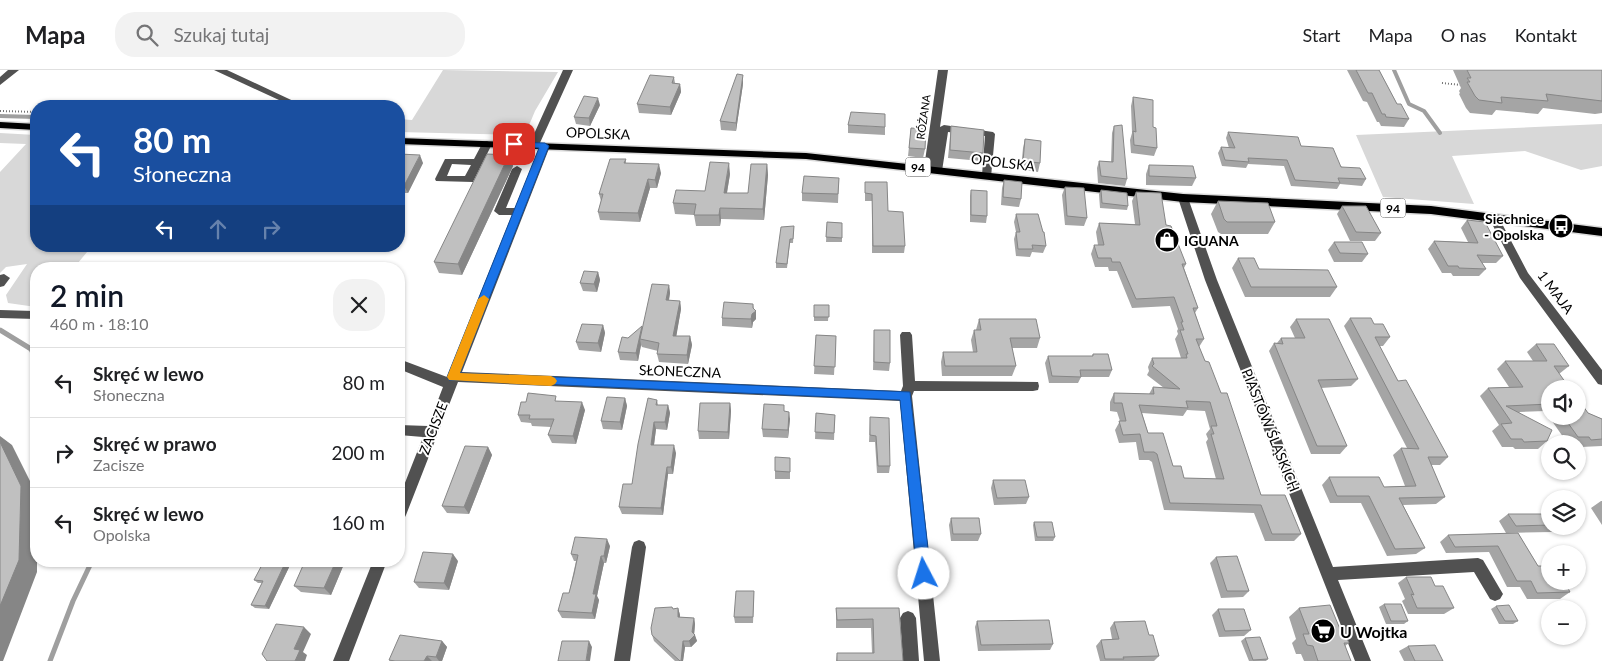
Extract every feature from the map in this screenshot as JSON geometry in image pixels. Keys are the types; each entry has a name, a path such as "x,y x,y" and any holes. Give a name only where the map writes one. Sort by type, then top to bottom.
{"main road":[{"path":"0,125 30,127"},
{"name":"OPOLSKA","path":"405,141 806,156 1183,198 1395,208 1602,232"}],"street":[{"path":"0,82 14,70"},
{"path":"219,70 286,100"},
{"name":"ZACISZE","path":"405,500 517,212 539,145 568,70"},
{"name":"RÓŻANA","path":"934,169 943,70"},
{"path":"934,169 944,128 990,134 987,175"},
{"path":"444,170 474,168 487,144"},
{"path":"517,169 499,211 517,212"},
{"name":"PIASTÓW ŚLĄSKICH","path":"1183,198 1211,280 1363,661"},
{"name":"1 MAJA","path":"1494,218 1524,275 1602,380"},
{"path":"0,314 30,315"},
{"path":"906,335 908,391 932,661"},
{"name":"SŁONECZNA","path":"405,366 451,381 908,391 1033,386"},
{"path":"405,430 432,432"},
{"path":"622,661 639,547"},
{"path":"1329,574 1478,565 1495,594"},
{"path":"341,661 378,567"},
{"path":"908,618 911,661"}],"path":[{"path":"1442,83 1461,84"},
{"path":"0,111 30,112"}],"shaded area":[{"path":"443,70 558,72 535,111 525,135 405,132 405,119 412,120"},
{"path":"1602,124 1602,166 1581,170 1525,151 1452,156 1474,204 1383,197 1356,135"},
{"path":"0,133 30,135 30,252 87,252 79,262 30,262 30,306 8,303 6,295 27,264 6,267 0,273 0,172 26,144 0,143"}],"building":[{"path":"1356,70 1379,70 1397,104 1401,104 1409,119 1386,117 1385,114 1382,114 1372,93 1368,93"},
{"path":"1467,70 1602,70 1602,101 1546,94 1548,101 1501,97 1502,103 1479,100 1467,82 1470,82 1467,78 1471,78"},
{"path":"737,74 743,75 736,123 720,121"},
{"path":"650,75 674,77 672,83 680,84 670,107 637,104"},
{"path":"584,96 598,98 589,118 574,117"},
{"path":"1133,97 1153,100 1153,127 1156,128 1157,148 1134,145 1133,131 1136,132"},
{"path":"851,112 885,114 885,127 848,125"},
{"path":"1122,125 1127,179 1101,176 1099,161 1113,162 1114,126"},
{"path":"951,126 984,130 983,153 950,150"},
{"path":"911,128 926,129 925,149 909,148"},
{"path":"1228,132 1298,137 1301,146 1333,148 1341,167 1360,168 1366,179 1338,178 1340,183 1295,180 1287,160 1248,158 1249,162 1225,160 1221,147 1235,148"},
{"path":"1025,139 1041,141 1040,163 1023,161"},
{"path":"405,154 420,155 405,184"},
{"path":"487,154 509,155 458,264 434,262"},
{"path":"610,159 626,159 624,163 659,164 655,180 648,179 638,213 598,212 603,194 599,194"},
{"path":"710,162 729,163 724,193 748,193 751,164 767,164 763,209 720,208 719,215 694,215 696,204 673,203 676,190 705,191"},
{"path":"1149,165 1193,166 1196,178 1149,176"},
{"path":"804,176 839,178 838,194 802,193"},
{"path":"1004,180 1022,182 1021,199 1003,197"},
{"path":"865,182 887,182 888,211 903,212 905,246 873,246 872,194 865,193"},
{"path":"1065,187 1084,188 1087,218 1067,216"},
{"path":"971,190 987,191 987,216 971,215"},
{"path":"1101,190 1127,193 1128,206 1102,203"},
{"path":"1136,192 1161,193 1166,225 1171,226 1186,264 1182,264 1198,308 1193,308 1204,339 1196,339 1205,361 1209,362 1221,393 1227,393 1261,495 1285,495 1301,534 1272,534 1261,505 1170,503 1157,454 1154,452 1144,452 1140,434 1123,435 1119,421 1126,421 1122,403 1114,403 1114,393 1154,394 1153,387 1180,389 1152,366 1154,364 1152,358 1187,358 1186,354 1188,354 1180,330 1184,330 1181,322 1183,322 1174,297 1136,299 1120,262 1112,262 1111,258 1098,258 1094,245 1104,245 1099,223 1140,225","holes":["1186,401 1210,402 1217,426 1211,426 1214,434 1211,434 1224,479 1184,478 1181,466 1173,466 1163,433 1148,433 1139,405 1188,408"]},
{"path":"1218,201 1268,203 1275,222 1227,222 1224,219"},
{"path":"1342,206 1366,206 1381,233 1356,232"},
{"path":"1016,214 1038,214 1046,246 1032,245 1033,249 1018,249 1016,232 1020,232"},
{"path":"1467,220 1485,222 1503,256 1477,255 1486,269 1448,266 1434,241 1478,243"},
{"path":"827,222 842,223 842,238 826,237"},
{"path":"794,226 793,239 790,239 787,264 776,263 781,227"},
{"path":"1334,242 1362,242 1368,254 1340,253"},
{"path":"1238,258 1254,258 1259,269 1328,270 1337,287 1251,287"},
{"path":"584,271 598,272 594,284 580,283"},
{"path":"652,284 669,285 666,300 680,301 673,336 690,336 687,355 657,354 659,343 640,339"},
{"path":"724,302 753,304 753,308 756,311 752,314 751,319 722,318"},
{"path":"814,305 829,305 829,317 814,317"},
{"path":"1350,318 1371,318 1374,324 1383,324 1390,337 1375,337 1398,381 1406,380 1448,457 1428,457 1445,497 1399,498 1425,548 1395,549 1369,496 1337,496 1329,477 1379,477 1384,487 1416,486 1401,448 1419,449"},
{"path":"979,319 1036,319 1040,338 1010,338 1016,366 945,366 943,352 977,352 974,330 981,330"},
{"path":"1296,319 1329,319 1358,379 1318,380 1347,446 1317,446 1274,343 1283,344 1281,338 1305,338"},
{"path":"582,324 603,325 598,343 576,342"},
{"path":"642,326 636,353 618,352 622,337 628,338"},
{"path":"874,330 890,330 890,363 874,362"},
{"path":"816,335 836,336 835,367 814,366"},
{"path":"1536,344 1554,344 1569,366 1554,366 1564,380 1541,380 1541,404 1506,406 1552,430 1550,435 1541,435 1541,441 1524,442 1522,439 1511,439 1501,424 1512,423 1488,388 1523,387 1505,361 1547,361"},
{"path":"1093,354 1108,354 1112,370 1080,370 1081,377 1052,376 1048,356 1093,356"},
{"path":"528,393 556,396 555,401 582,402 573,436 548,435 554,419 529,419 530,415 518,415 521,402 526,402"},
{"path":"607,397 625,398 620,422 601,421"},
{"path":"648,398 657,400 656,405 668,405 665,422 654,422 651,445 674,445 671,467 667,467 661,508 619,507 623,484 632,484"},
{"path":"700,403 730,403 728,432 698,431"},
{"path":"764,404 784,405 784,411 789,412 788,430 762,429"},
{"path":"1586,410 1602,419 1602,439 1591,440 1586,435 1577,435 1569,425 1586,425"},
{"path":"816,413 835,415 834,433 815,432"},
{"path":"870,417 889,418 890,466 878,466 876,436 870,435"},
{"path":"0,442 21,486 19,560 0,606"},
{"path":"465,446 488,447 464,507 442,506"},
{"path":"775,457 790,458 790,472 775,471"},
{"path":"993,480 1025,480 1029,497 997,498"},
{"path":"1508,514 1541,514 1541,525 1516,526"},
{"path":"951,518 979,518 981,534 953,534"},
{"path":"1034,522 1052,522 1055,537 1037,537"},
{"path":"1518,533 1538,566 1541,566 1541,590 1569,590 1570,592 1537,593 1531,581 1517,581 1498,546 1455,547 1448,535"},
{"path":"575,537 607,539 604,556 601,556 593,594 596,594 592,613 558,611 563,593 569,593 574,574 578,555 571,554"},
{"path":"423,552 453,554 444,583 414,582"},
{"path":"1237,556 1249,591 1227,591 1216,557"},
{"path":"261,567 283,567 265,606 251,605 263,581 254,580"},
{"path":"302,567 333,567 324,588 294,586"},
{"path":"1406,577 1431,577 1435,586 1443,586 1454,608 1417,608 1411,594 1414,595"},
{"path":"736,591 754,591 753,617 734,617"},
{"path":"1384,604 1401,604 1408,621 1391,621"},
{"path":"1330,605 1340,629 1343,629 1349,643 1344,643 1351,661 1318,661 1313,646 1307,645 1303,634 1309,634 1299,608"},
{"path":"1509,605 1518,621 1505,621 1496,606"},
{"path":"672,607 673,609 678,608 678,617 694,618 692,632 695,635 689,641 683,641 681,661 652,635 651,628 655,608"},
{"path":"836,608 899,608 903,661 837,661 837,653 874,653 873,619 837,620"},
{"path":"1218,609 1244,609 1251,630 1225,631"},
{"path":"1049,620 1053,644 981,645 977,621"},
{"path":"1145,621 1149,635 1153,635 1159,656 1105,659 1101,640 1119,639 1114,622"},
{"path":"276,624 304,627 294,649 300,650 295,661 267,661 262,654"},
{"path":"400,635 442,641 436,657 427,656 424,661 389,660"},
{"path":"1260,637 1268,659 1253,660 1245,638"},
{"path":"562,641 589,641 586,661 558,661"},
{"path":"1435,645 1443,661 1415,661 1408,646"}],"waterway":[{"path":"1394,70 1409,104 1424,111 1440,133"},
{"path":"0,116 30,117"},
{"path":"0,330 30,348"},
{"path":"50,661 73,601 89,567"}],"slow traffic":[{"path":"484,299 453,377 551,381"}],"place":[{"name":"Siechnice - Opolska","path":"1561,226"},
{"name":"IGUANA","path":"1167,240"},
{"name":"U Wojtka","path":"1323,631"}],"route":[{"path":"514,144 545,146 517,212 453,377 906,396 924,574"}]}
